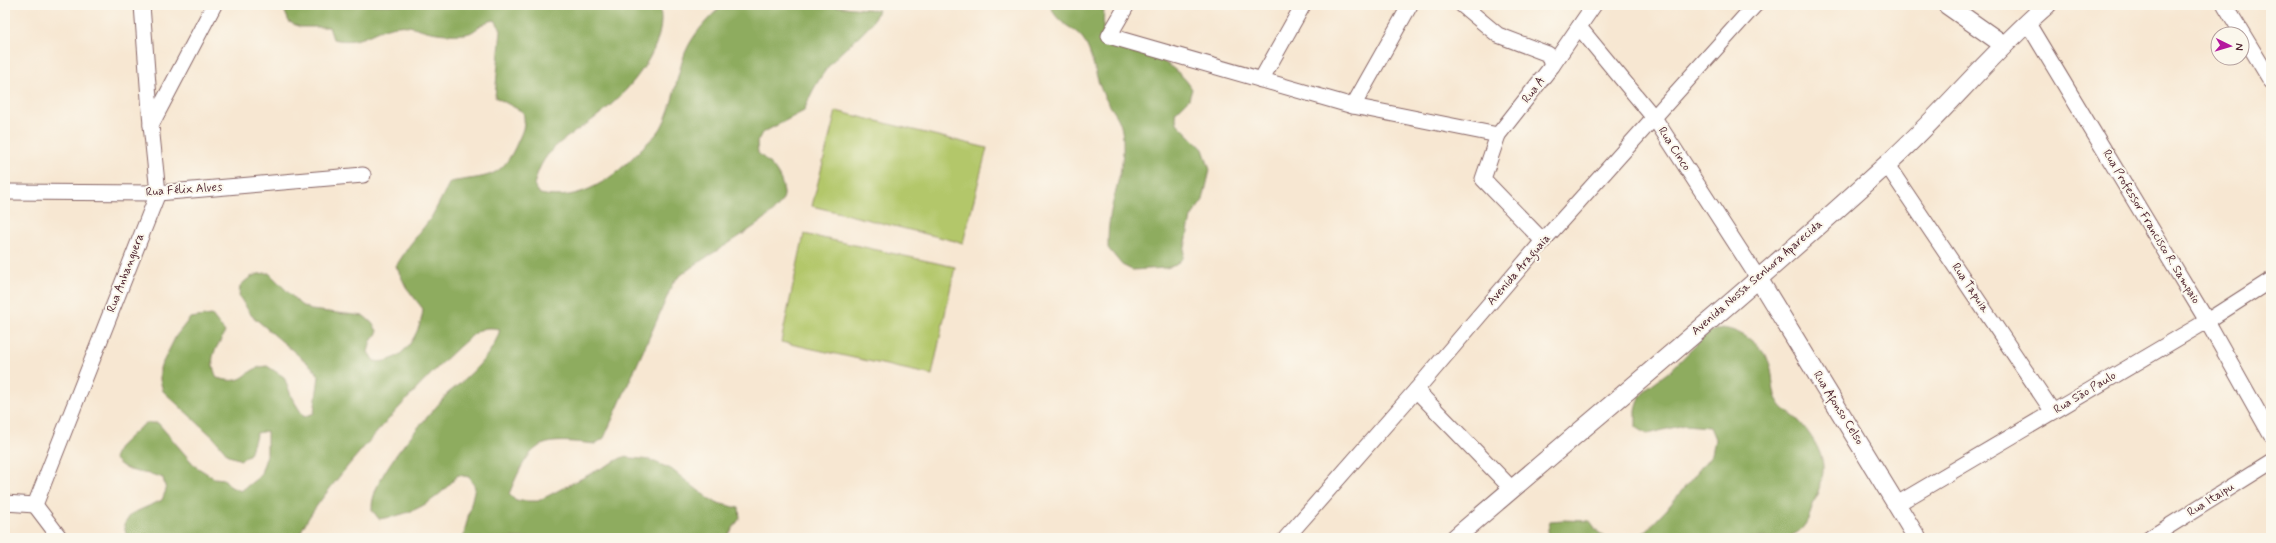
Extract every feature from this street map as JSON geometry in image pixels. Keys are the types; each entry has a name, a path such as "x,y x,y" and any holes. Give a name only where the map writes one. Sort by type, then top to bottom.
{"street":[{"name":"Rua Anhanguera","path":"35,505 158,193 151,125 142,5"},
{"path":"151,125 214,5"},
{"path":"1127,5 1109,36 1353,106 1498,135"},
{"path":"1261,80 1303,5"},
{"path":"1353,106 1410,5"},
{"path":"1462,5 1498,34 1548,54 1552,66"},
{"name":"Rua A","path":"1543,241 1483,179 1498,135 1552,66 1594,5"},
{"name":"Avenida Araguaia","path":"1286,538 1416,390 1543,241 1755,5"},
{"path":"1947,5 2004,44"},
{"name":"Avenida Nossa Senhora Aparecida","path":"1455,538 1758,278 1887,165 2004,44 2047,5"},
{"path":"2225,5 2271,82"},
{"name":"Rua Professor Francisco R. Sampaio","path":"2027,22 2207,321 2271,435"},
{"name":"Rua Cinco","path":"1579,27 1654,119 1758,278"},
{"name":"Rua Tapuia","path":"1887,165 2053,412"},
{"name":"Rua Félix Alves","path":"5,192 158,193 363,175"},
{"name":"Rua Afonso Celso","path":"1758,278 1917,538"},
{"name":"Rua São Paulo","path":"1897,504 2207,321 2271,280"},
{"path":"1416,390 1512,489"},
{"name":"Rua Itaipu","path":"2150,538 2271,462"},
{"path":"5,503 35,505 60,538"}],"green space":[{"path":"286,5 659,5 661,20 659,35 645,66 635,80 611,105 551,151 538,171 534,185 540,194 555,196 569,195 583,191 608,179 657,134 669,110 688,46 701,27 723,5 820,5 878,10 870,25 833,61 824,72 804,111 762,133 757,142 758,153 771,165 781,180 784,193 781,203 755,226 698,263 673,283 604,438 595,444 561,442 549,443 540,446 532,452 524,462 509,494 516,501 538,501 623,457 650,460 671,469 708,498 717,503 739,508 740,518 726,538 463,538 475,487 469,477 458,475 441,493 423,505 403,514 379,519 372,510 374,496 380,481 401,448 448,393 472,373 486,356 497,338 500,329 485,328 480,330 464,343 439,366 379,430 324,496 306,521 299,538 127,538 124,525 131,514 162,500 166,490 163,478 125,468 114,458 119,447 146,423 158,423 195,466 214,478 224,479 231,487 241,491 260,476 267,455 267,431 257,433 250,454 241,460 229,456 214,438 163,391 160,380 160,368 176,336 190,318 212,315 225,332 213,358 214,370 217,378 227,380 240,379 259,367 267,366 284,377 292,398 304,417 314,413 319,376 312,367 251,315 239,296 240,286 253,276 269,273 301,305 311,310 364,316 372,323 378,332 371,341 368,352 374,361 384,361 393,358 408,346 414,337 423,309 406,287 396,266 409,246 431,218 450,182 484,176 499,170 512,154 523,130 523,112 495,97 501,30 495,20 486,22 473,32 465,34 439,33 411,26 402,26 389,27 361,38 344,41 333,39 329,27 300,27 289,22 285,12"},
{"path":"1050,5 1104,5 1103,31 1165,62 1185,80 1192,89 1189,99 1175,113 1177,123 1203,149 1210,170 1203,200 1191,217 1183,258 1176,265 1166,268 1132,270 1122,265 1108,248 1108,230 1122,161 1123,140 1121,126 1101,90 1086,44 1078,34 1058,18"},
{"path":"836,111 987,148 963,243 812,206"},
{"path":"804,234 955,267 932,375 781,342"},
{"path":"1722,328 1737,332 1751,340 1763,351 1770,365 1776,399 1783,408 1803,426 1811,436 1821,455 1823,472 1822,477 1808,519 1799,531 1783,538 1631,538 1647,530 1666,510 1712,454 1715,439 1710,427 1684,425 1647,434 1636,427 1636,410 1640,397 1648,387 1670,371 1709,332"},
{"path":"1550,521 1590,521 1598,532 1607,538 1549,538 1547,534"}]}
